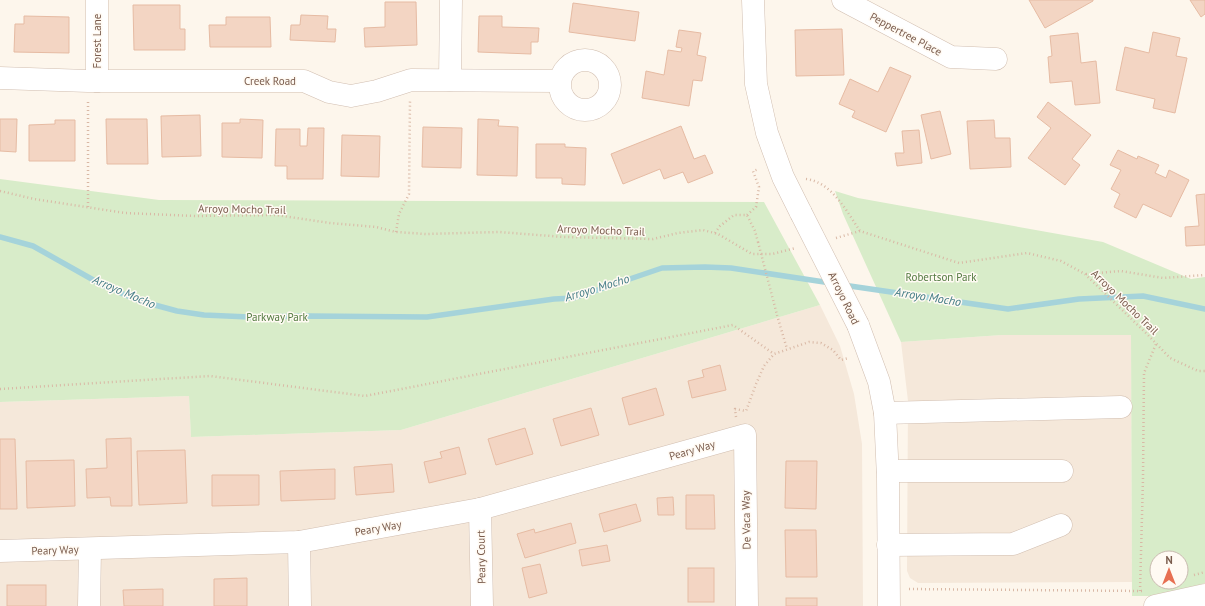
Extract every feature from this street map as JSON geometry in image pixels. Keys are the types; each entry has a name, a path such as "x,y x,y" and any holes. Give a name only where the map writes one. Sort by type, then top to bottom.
{"street":[{"name":"Forest Lane","path":"93,81 98,0"},
{"path":"450,80 451,0"},
{"name":"Arroyo Road","path":"753,0 756,84 767,134 780,170 858,325 879,382 885,413 888,471 889,597"},
{"name":"Peppertree Place","path":"843,0 951,57 996,59"},
{"name":"Creek Road","path":"0,78 93,81 304,81 329,92 351,96 377,91 411,80 559,81"},
{"path":"885,413 1121,407"},
{"name":"Peary Way","path":"0,551 299,542 480,509 742,436"},
{"name":"De Vaca Way","path":"742,436 747,606"},
{"path":"888,471 1062,471"},
{"name":"Peary Court","path":"480,509 482,606"},
{"path":"888,546 1013,544 1061,525"},
{"path":"299,542 300,606"},
{"path":"89,606 90,549"},
{"path":"1148,598 1205,595"}],"path":[{"path":"396,232 399,214 409,194 411,80"},
{"path":"88,207 93,81"},
{"path":"714,234 720,226 734,215 747,215 756,207 759,187 753,171 780,170 814,180 829,190 860,231 835,238"},
{"name":"Arroyo Mocho Trail","path":"0,191 34,199 125,213 195,216 276,215 330,223 376,227 396,232 426,234 499,232 564,237 653,239 678,233 703,230 714,234 752,254 772,254 800,247"},
{"path":"747,215 755,231 787,349"},
{"name":"Arroyo Mocho Trail","path":"860,231 959,263 1027,253 1061,261 1089,277 1170,358 1198,371 1205,371"},
{"path":"1085,274 1121,271 1163,278 1205,275"},
{"path":"0,389 210,376 365,396 733,325 774,354"},
{"path":"742,436 735,409 746,411 764,366 774,354 809,342 821,343 833,350 841,360 868,353"},
{"name":"Arroyo Mocho Trail","path":"1148,598 1143,478 1144,373 1156,344"},
{"path":"889,597 922,591 1148,598"}],"shaded area":[{"path":"820,305 840,346 854,394 862,444 863,606 0,606 0,402 189,396 191,437 401,430"},
{"path":"1002,335 1131,335 1132,582 918,583 910,578 907,571 908,401 901,342"}],"green space":[{"name":"Parkway Park","path":"0,179 159,200 764,202 820,305 401,430 191,437 189,396 0,402"},
{"name":"Robertson Park","path":"835,191 858,198 1103,242 1191,279 1205,277 1205,583 1189,588 1189,550 1149,550 1149,590 1184,590 1166,596 1132,596 1131,335 1002,335 901,342 843,214"}],"building":[{"path":"1029,0 1093,0 1093,1 1045,28"},
{"path":"1190,0 1205,0 1205,14 1201,17"},
{"path":"385,2 416,2 417,45 365,47 364,28 385,27"},
{"path":"573,3 639,12 635,41 569,32"},
{"path":"133,5 180,5 180,29 185,29 185,50 134,50"},
{"path":"301,15 328,16 327,29 336,29 335,42 290,40 291,25 300,25"},
{"path":"24,16 69,17 69,53 14,52 15,24 24,24"},
{"path":"479,16 502,16 502,27 539,28 538,42 531,42 531,54 478,52"},
{"path":"226,17 270,17 271,47 210,47 209,25 226,25"},
{"path":"842,29 844,75 796,76 795,30"},
{"path":"679,30 701,33 697,55 706,57 702,81 693,80 689,106 642,98 646,71 664,75 668,50 681,52 682,48 676,47"},
{"path":"1153,32 1180,38 1176,56 1187,58 1175,113 1153,108 1155,99 1116,90 1125,47 1149,53"},
{"path":"1078,33 1081,63 1096,61 1100,103 1075,105 1072,81 1050,83 1048,57 1052,56 1050,36"},
{"path":"890,67 911,76 886,132 852,117 855,111 839,104 850,79 878,92"},
{"path":"1048,102 1091,135 1072,159 1080,165 1065,185 1028,158 1051,128 1037,117"},
{"path":"940,111 951,154 931,159 921,115"},
{"path":"200,115 201,156 162,157 161,116"},
{"path":"0,119 17,119 16,152 0,151"},
{"path":"106,119 147,119 148,164 107,164"},
{"path":"240,119 263,120 262,158 222,157 222,123 240,123"},
{"path":"478,119 499,120 498,126 518,127 517,176 477,175"},
{"path":"55,120 75,120 75,161 29,161 29,125 55,124"},
{"path":"994,120 995,138 1010,138 1011,167 970,169 967,121"},
{"path":"681,126 694,159 705,155 713,173 688,183 683,172 664,179 660,169 623,184 611,154"},
{"path":"423,127 462,128 461,168 422,167"},
{"path":"308,128 324,128 323,179 287,179 287,166 275,166 276,129 300,129 300,146 307,146"},
{"path":"919,130 922,163 897,166 895,153 904,153 902,131"},
{"path":"342,135 380,136 379,177 341,176"},
{"path":"536,144 565,144 565,147 586,148 585,185 562,184 562,178 536,178"},
{"path":"1118,150 1137,159 1138,156 1159,165 1155,173 1166,178 1169,170 1189,180 1171,217 1143,204 1136,218 1114,207 1120,194 1111,189 1121,170 1110,165"},
{"path":"1205,194 1205,245 1186,246 1185,227 1199,226 1196,195"},
{"path":"720,365 726,390 692,398 688,381 704,377 702,370"},
{"path":"656,388 664,415 629,425 622,398"},
{"path":"591,408 599,435 561,446 553,419"},
{"path":"525,428 533,454 496,465 488,439"},
{"path":"131,438 132,506 111,506 110,497 87,498 86,469 107,468 106,439"},
{"path":"0,439 15,439 17,509 0,509"},
{"path":"459,447 466,474 429,483 424,462 442,458 440,452"},
{"path":"185,450 187,503 139,505 137,451"},
{"path":"74,460 75,506 27,508 26,461"},
{"path":"786,461 817,461 816,509 785,508"},
{"path":"392,464 394,492 356,495 354,467"},
{"path":"335,469 335,499 281,501 280,471"},
{"path":"212,475 259,475 259,505 212,506"},
{"path":"686,495 714,495 715,529 686,529"},
{"path":"673,497 674,515 658,515 657,498"},
{"path":"636,504 641,521 604,532 599,514"},
{"path":"571,523 576,543 525,558 517,534 534,529 535,533"},
{"path":"785,530 816,530 817,577 786,577"},
{"path":"607,545 610,561 582,566 579,550"},
{"path":"540,564 547,593 529,598 522,568"},
{"path":"688,568 714,568 714,602 688,602"},
{"path":"247,578 247,606 214,606 214,579"},
{"path":"7,585 46,585 46,606 7,606"},
{"path":"163,589 163,606 124,606 123,590"},
{"path":"786,598 817,598 817,606 786,606"}],"waterway":[{"name":"Arroyo Mocho","path":"0,237 33,246 104,286 140,301 177,311 204,315 249,317 427,317 554,299 574,298 662,268 731,268 831,283"},
{"name":"Arroyo Mocho","path":"843,285 1008,309 1079,299 1143,296 1205,309"}]}
